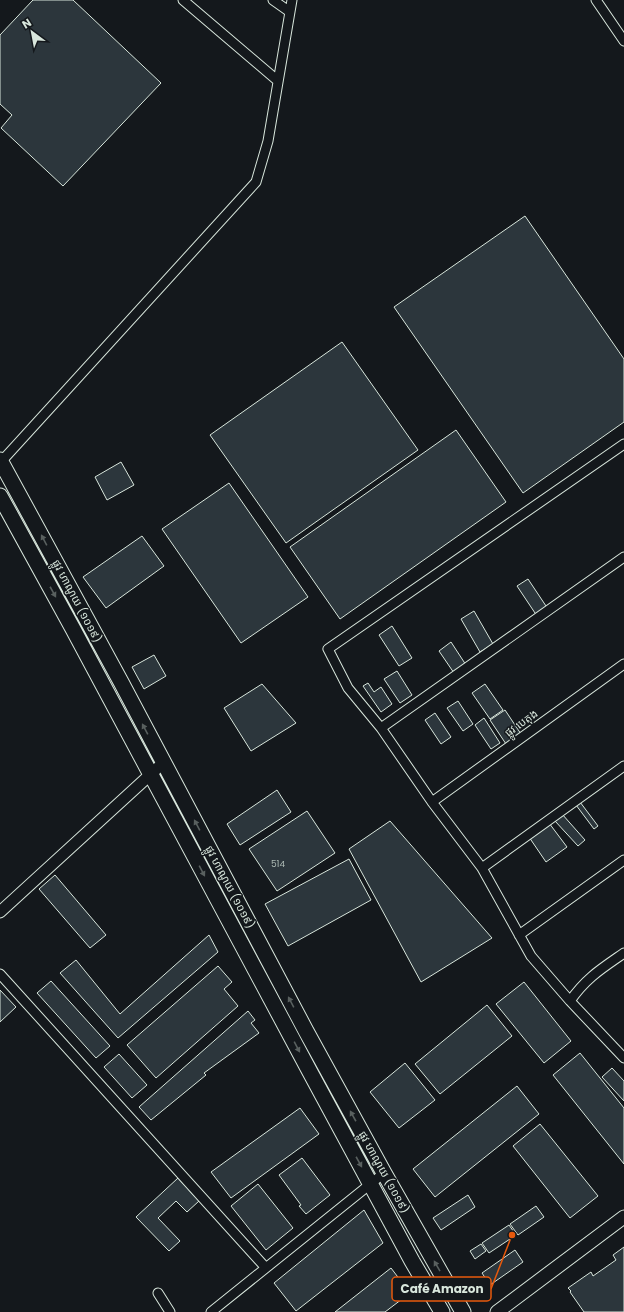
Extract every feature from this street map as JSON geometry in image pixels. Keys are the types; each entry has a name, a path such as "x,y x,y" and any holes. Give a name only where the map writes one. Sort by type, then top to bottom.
{"main road":[{"name":"ផ្លូវ ហាណូយ (១០១៩)","path":"0,462 121,682 306,1031 463,1312"},
{"name":"ផ្លូវ ហាណូយ (១០១៩)","path":"0,496 371,1184 442,1312"},
{"path":"497,1312 624,1217"}],"street":[{"path":"183,0 278,80"},
{"path":"273,0 290,12"},
{"path":"0,462 256,182 268,141 292,0"},
{"path":"596,0 624,41"},
{"path":"624,444 328,649 348,688 381,728 432,802 482,868 531,956 570,1002 624,1058"},
{"path":"381,728 624,557"},
{"name":"ផ្លូវ បេតុង","path":"432,802 624,664"},
{"path":"0,912 164,763"},
{"path":"482,868 624,766"},
{"path":"519,935 624,860"},
{"path":"570,1002 589,977 624,954"},
{"path":"0,974 266,1268"},
{"path":"210,1312 384,1173"},
{"path":"158,1293 170,1312"}],"building":[{"path":"33,0 73,0 161,83 63,186 1,128 12,115 0,104 0,35"},
{"path":"525,216 624,359 624,422 523,493 394,307"},
{"path":"342,342 418,450 286,543 210,435"},
{"path":"456,430 506,502 340,619 290,547"},
{"path":"121,462 134,485 107,500 95,477"},
{"path":"229,483 308,597 241,643 162,529"},
{"path":"142,536 164,566 106,608 83,577"},
{"path":"528,579 548,609 537,616 517,586"},
{"path":"474,611 493,644 480,652 461,619"},
{"path":"392,626 412,658 399,666 379,635"},
{"path":"451,642 466,665 454,673 439,651"},
{"path":"154,655 166,676 144,689 132,667"},
{"path":"397,671 412,695 400,703 384,679"},
{"path":"368,683 374,692 381,687 392,704 381,712 363,686"},
{"path":"262,684 296,723 251,751 224,708"},
{"path":"485,684 503,710 490,719 472,693"},
{"path":"458,701 473,724 463,731 447,708"},
{"path":"505,710 521,734 506,744 490,720"},
{"path":"435,713 451,737 441,744 425,720"},
{"path":"484,718 500,743 491,749 475,725"},
{"path":"277,790 291,812 240,845 227,824"},
{"path":"580,802 598,826 594,829 576,805"},
{"path":"307,811 335,853 277,891 249,849"},
{"path":"562,814 585,840 578,846 555,821"},
{"path":"390,821 492,938 421,982 349,849"},
{"path":"549,823 567,847 546,862 529,837"},
{"path":"349,859 371,900 288,946 265,904"},
{"path":"55,875 106,935 90,948 39,889"},
{"path":"209,935 218,952 118,1038 60,973 76,960 120,1014"},
{"path":"218,966 232,982 224,989 238,1006 156,1078 127,1045"},
{"path":"51,981 110,1046 96,1058 37,993"},
{"path":"524,982 571,1041 544,1063 496,1004"},
{"path":"0,990 16,1007 0,1022"},
{"path":"487,1005 512,1036 440,1094 415,1064"},
{"path":"248,1011 255,1020 251,1023 259,1033 204,1073 206,1075 151,1120 139,1107"},
{"path":"580,1053 624,1108 624,1164 553,1075"},
{"path":"119,1054 147,1085 132,1098 104,1067"},
{"path":"405,1063 435,1100 399,1128 370,1092"},
{"path":"612,1068 624,1081 624,1101 602,1077"},
{"path":"517,1086 539,1114 435,1197 413,1169"},
{"path":"300,1108 319,1134 231,1198 211,1172"},
{"path":"540,1124 598,1196 570,1218 513,1146"},
{"path":"302,1158 330,1195 306,1214 299,1206 301,1205 279,1175"},
{"path":"178,1178 199,1201 187,1212 176,1201 158,1218 180,1241 169,1251 136,1217"},
{"path":"258,1184 293,1228 266,1250 231,1206"},
{"path":"468,1195 475,1207 441,1230 433,1218"},
{"path":"536,1206 544,1217 518,1235 510,1224"},
{"path":"364,1210 383,1243 296,1311 274,1283"},
{"path":"509,1225 516,1235 489,1253 482,1243"},
{"path":"481,1244 486,1251 475,1259 470,1251"},
{"path":"624,1247 624,1312 584,1312 568,1288 591,1272 593,1276 616,1260 613,1255"},
{"path":"515,1250 523,1262 490,1285 482,1273"},
{"path":"391,1268 410,1293 385,1312 335,1312"}],"place":[{"name":"Café Amazon","path":"512,1235"}]}
